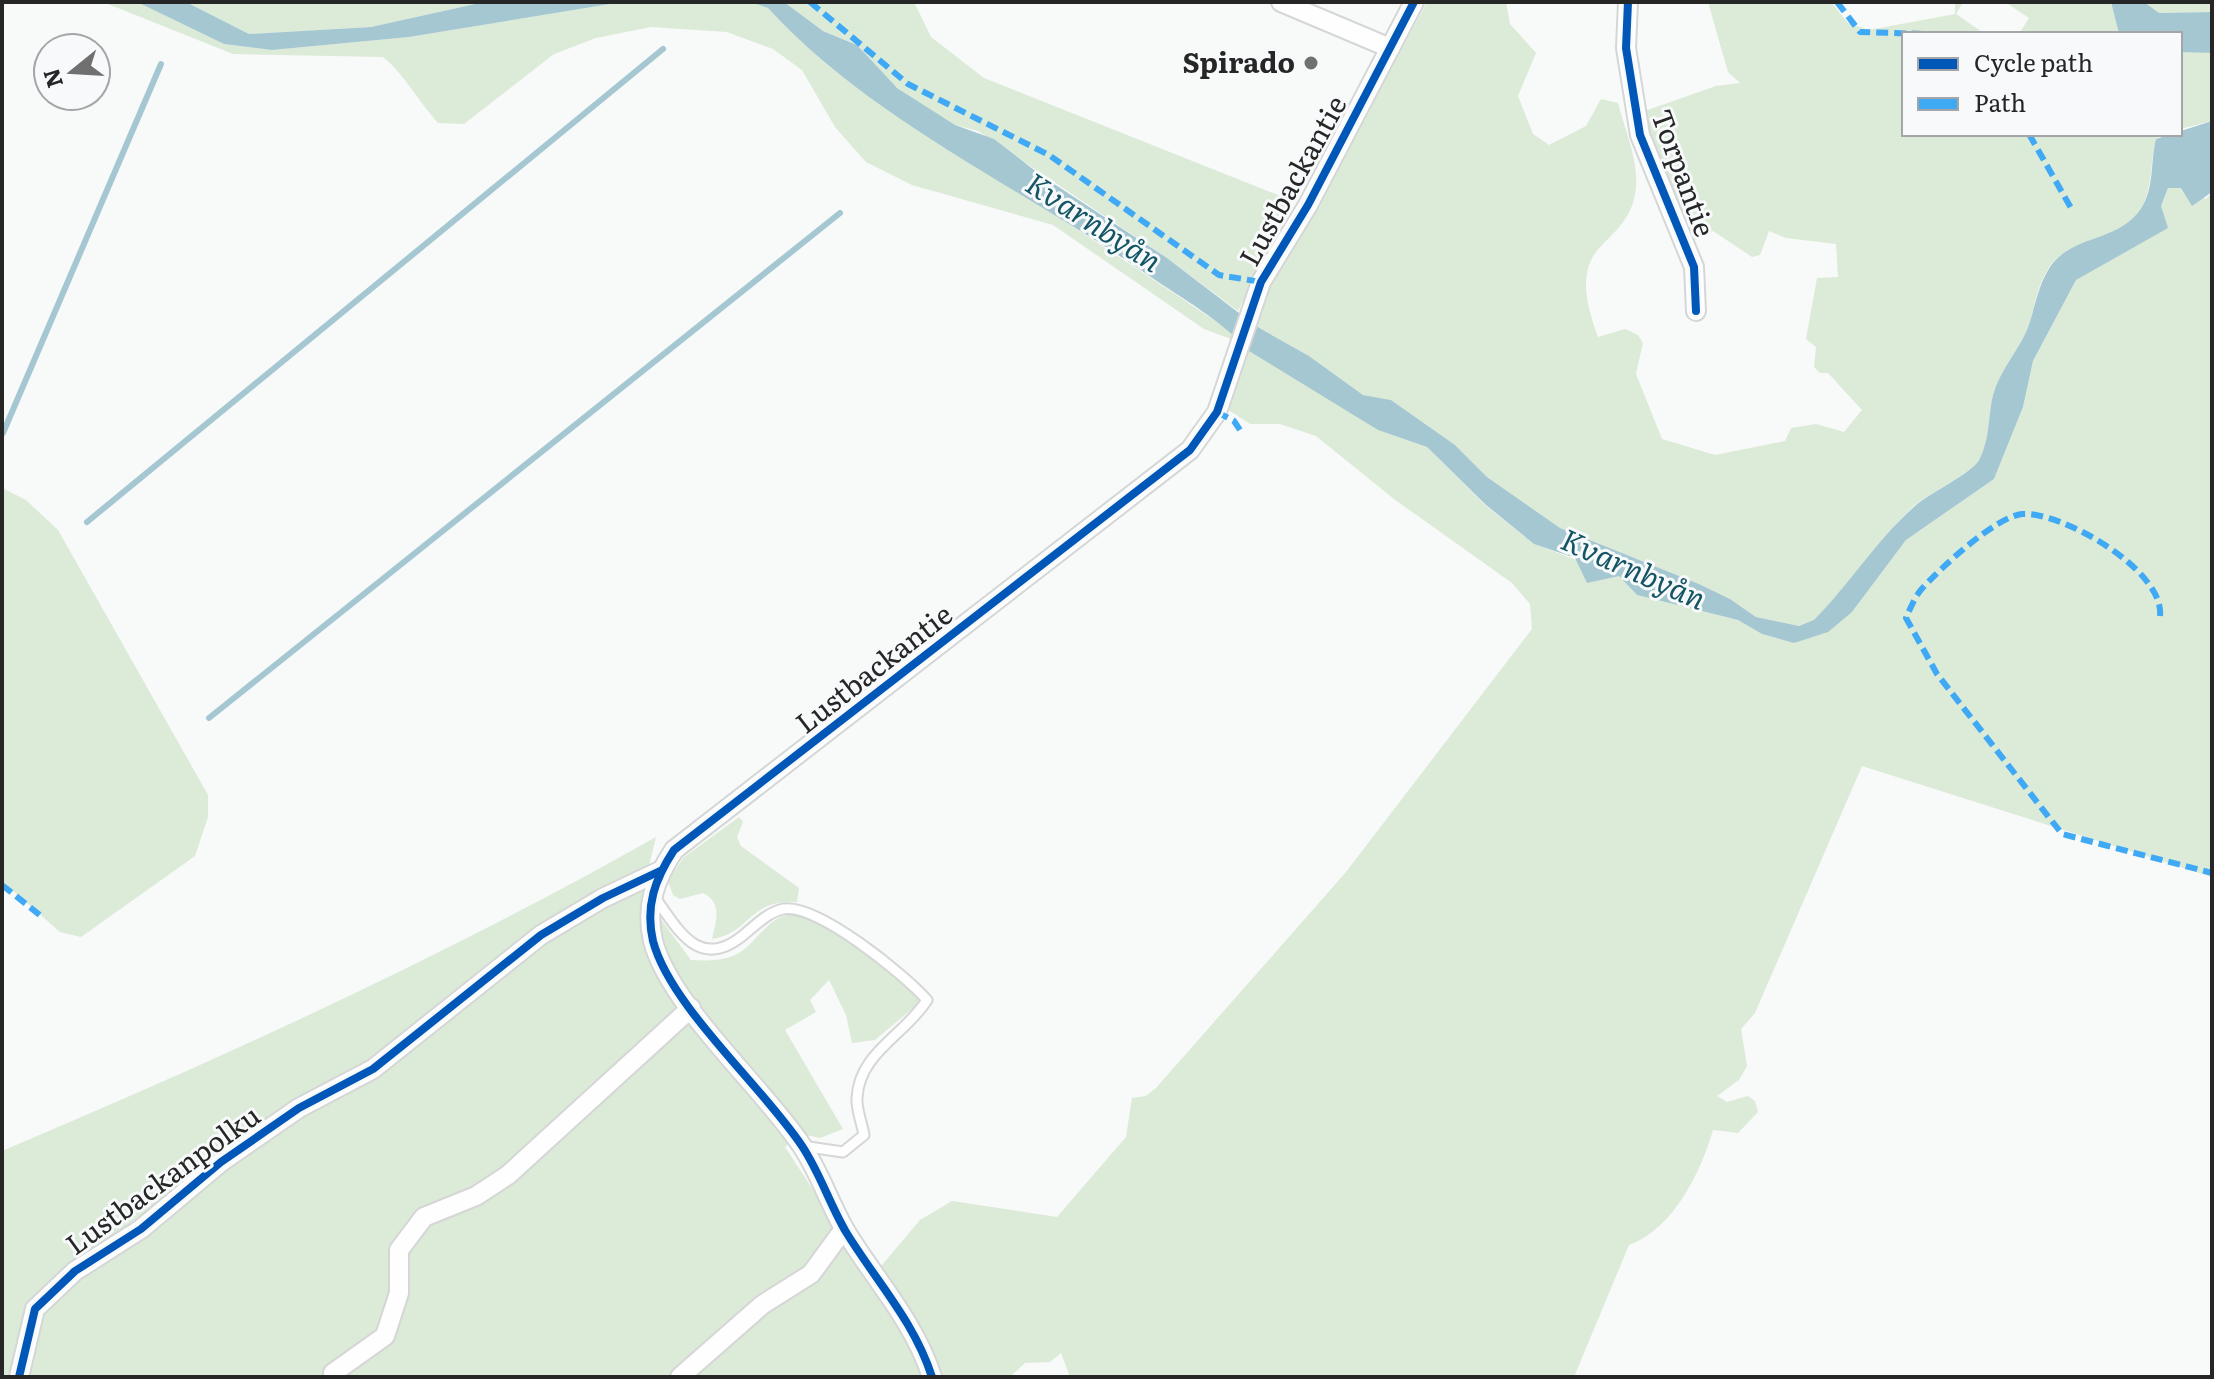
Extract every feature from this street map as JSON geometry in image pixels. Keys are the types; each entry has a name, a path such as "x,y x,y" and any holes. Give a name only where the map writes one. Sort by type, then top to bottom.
{"street":[{"path":"1281,2 1390,48"},
{"name":"Lustbackantie","path":"932,1377 922,1346 905,1316 844,1229 802,1146 691,1008 661,963 649,918 652,893 660,871 674,850 1190,450 1217,412 1249,308 1414,2"},
{"name":"Torpantie","path":"1628,2 1626,48 1640,135 1694,267 1696,311"},
{"name":"Lustbackanpolku","path":"19,1377 35,1309 75,1271 141,1229 221,1162 299,1108 373,1069 541,935 603,898 660,871"},
{"path":"333,1373 385,1336 399,1293 399,1250 424,1217 476,1196 508,1175 691,1008"},
{"path":"680,1377 762,1305 811,1274 844,1229"}],"lane":[{"path":"652,893 684,939 707,950 731,947 765,916 782,909 798,909 833,927 910,981 927,1000 914,1021 866,1063 857,1099 864,1135 843,1152 802,1146"}],"green space":[{"path":"103,2 137,2 224,44 272,50 409,37 622,2 755,2 768,8 821,59 880,104 1233,333 1231,339 1204,329 1053,225 912,185 866,162 835,127 802,70 773,49 727,32 651,27 596,38 554,54 464,124 438,123 383,57 233,54"},
{"path":"186,2 484,2 371,27 249,34"},
{"path":"784,2 914,2 931,37 984,78 1293,201 1238,311 1167,258 978,131 955,125 922,105 886,80 858,45 823,31"},
{"path":"1427,2 1506,2 1510,24 1536,53 1518,96 1533,134 1549,145 1586,126 1601,99 1618,103 1634,160 1635,194 1627,216 1594,255 1589,266 1586,289 1590,313 1598,337 1625,329 1638,335 1643,343 1636,374 1662,439 1715,455 1785,441 1791,428 1816,424 1844,432 1862,410 1828,373 1820,373 1814,367 1816,347 1806,339 1817,278 1838,277 1836,244 1786,238 1769,231 1760,255 1752,257 1713,231 1690,242 1654,159 1642,112 1716,86 1740,83 1728,72 1708,2 1831,2 1848,23 1869,30 1955,14 1955,2 1963,2 1956,14 1982,32 1902,32 1902,136 2161,136 2156,139 2146,197 2135,217 2111,233 2070,249 2049,267 2038,290 2027,330 1996,386 1979,460 1914,506 1887,533 1814,621 1799,626 1756,617 1730,599 1699,584 1560,528 1487,477 1455,445 1391,400 1363,395 1309,356 1253,324 1265,293 1295,245"},
{"path":"2005,2 2111,2 2118,32 2020,32 2029,18"},
{"path":"2144,2 2212,2 2212,12 2159,13"},
{"path":"2182,51 2212,53 2212,121 2182,128"},
{"path":"2168,188 2181,188 2206,199 2212,192 2212,877 1862,766 1755,1013 1741,1029 1747,1066 1739,1080 1717,1096 1727,1102 1748,1096 1755,1101 1758,1112 1738,1133 1713,1130 1693,1181 1672,1213 1645,1237 1629,1245 1574,1377 1070,1377 1061,1353 1050,1362 1025,1363 1010,1377 2,1377 2,1151 334,1003 496,923 656,837 642,894 691,960 734,956 773,921 787,915 798,916 854,945 917,993 919,1003 875,1040 852,1043 846,1015 829,980 810,1000 816,1012 785,1030 843,1129 820,1138 802,1134 785,1147 871,1278 920,1220 952,1201 1057,1217 1126,1137 1132,1098 1146,1096 1156,1088 1346,872 1532,629 1530,604 1512,583 1394,499 1316,436 1280,424 1250,424 1224,407 1243,345 1378,430 1427,447 1485,505 1534,544 1619,576 1637,595 1738,620 1762,634 1795,643 1852,612 1906,540 1994,479 2023,407 2033,361 2076,280 2161,206"},
{"path":"2,488 26,500 58,530 208,795 208,817 195,856 81,937 60,932 2,881"},
{"path":"739,817 743,822 737,837 741,846 799,888 797,902 768,906 734,931 712,939 716,913 713,902 703,893 680,899 673,895 668,881 683,858"}],"water":[{"path":"137,2 186,2 249,34 371,27 484,2 622,2 409,37 272,50 224,44"},
{"name":"Kvarnbyån","path":"751,2 784,2 823,31 857,45 897,88 955,125 994,139 1042,176 1167,258 1256,326 1309,356 1363,395 1391,400 1455,445 1487,477 1560,528 1699,584 1730,599 1756,617 1799,626 1814,620 1915,506 1968,471 1979,460 1996,386 2027,330 2039,290 2050,267 2070,249 2120,228 2140,210 2150,184 2156,139 2182,136 2182,131 2212,121 2212,192 2192,206 2181,188 2168,188 2161,206 2168,228 2076,280 2033,361 2023,407 1994,479 1906,540 1852,612 1828,632 1794,643 1762,634 1738,620 1637,595 1619,576 1587,583 1575,558 1534,544 1486,505 1427,447 1378,430 1249,351 1226,329 1188,301 900,119 808,48 768,8"},
{"path":"2111,2 2144,2 2159,13 2212,12 2212,53 2182,52 2182,32 2118,32"}],"waterway":[{"path":"87,522 663,49"},
{"path":"3,433 161,64"},
{"path":"209,718 840,213"}],"marked path":[{"path":"810,2 908,84 1049,155 1219,275 1261,282"},
{"path":"1837,2 1860,32 1902,33"},
{"path":"2030,136 2071,208"},
{"path":"1217,412 1234,421 1240,430"},
{"path":"2160,616 2157,598 2146,580 2108,547 2061,522 2022,514 1997,524 1953,558 1920,591 1906,618 1937,674 2062,834 2212,873"},
{"path":"2,885 41,916"}],"cycle path":[{"path":"932,1377 915,1338 846,1232 802,1146 697,1019 663,966 651,928 653,893 674,850 1190,450 1217,412 1261,282 1308,205 1414,2"},
{"path":"1628,2 1626,48 1640,135 1694,267 1696,311"},
{"path":"19,1377 35,1309 75,1271 141,1229 221,1162 299,1108 373,1069 541,935 603,898 660,871"}],"place":[{"name":"Spirado","path":"1311,63"}]}
